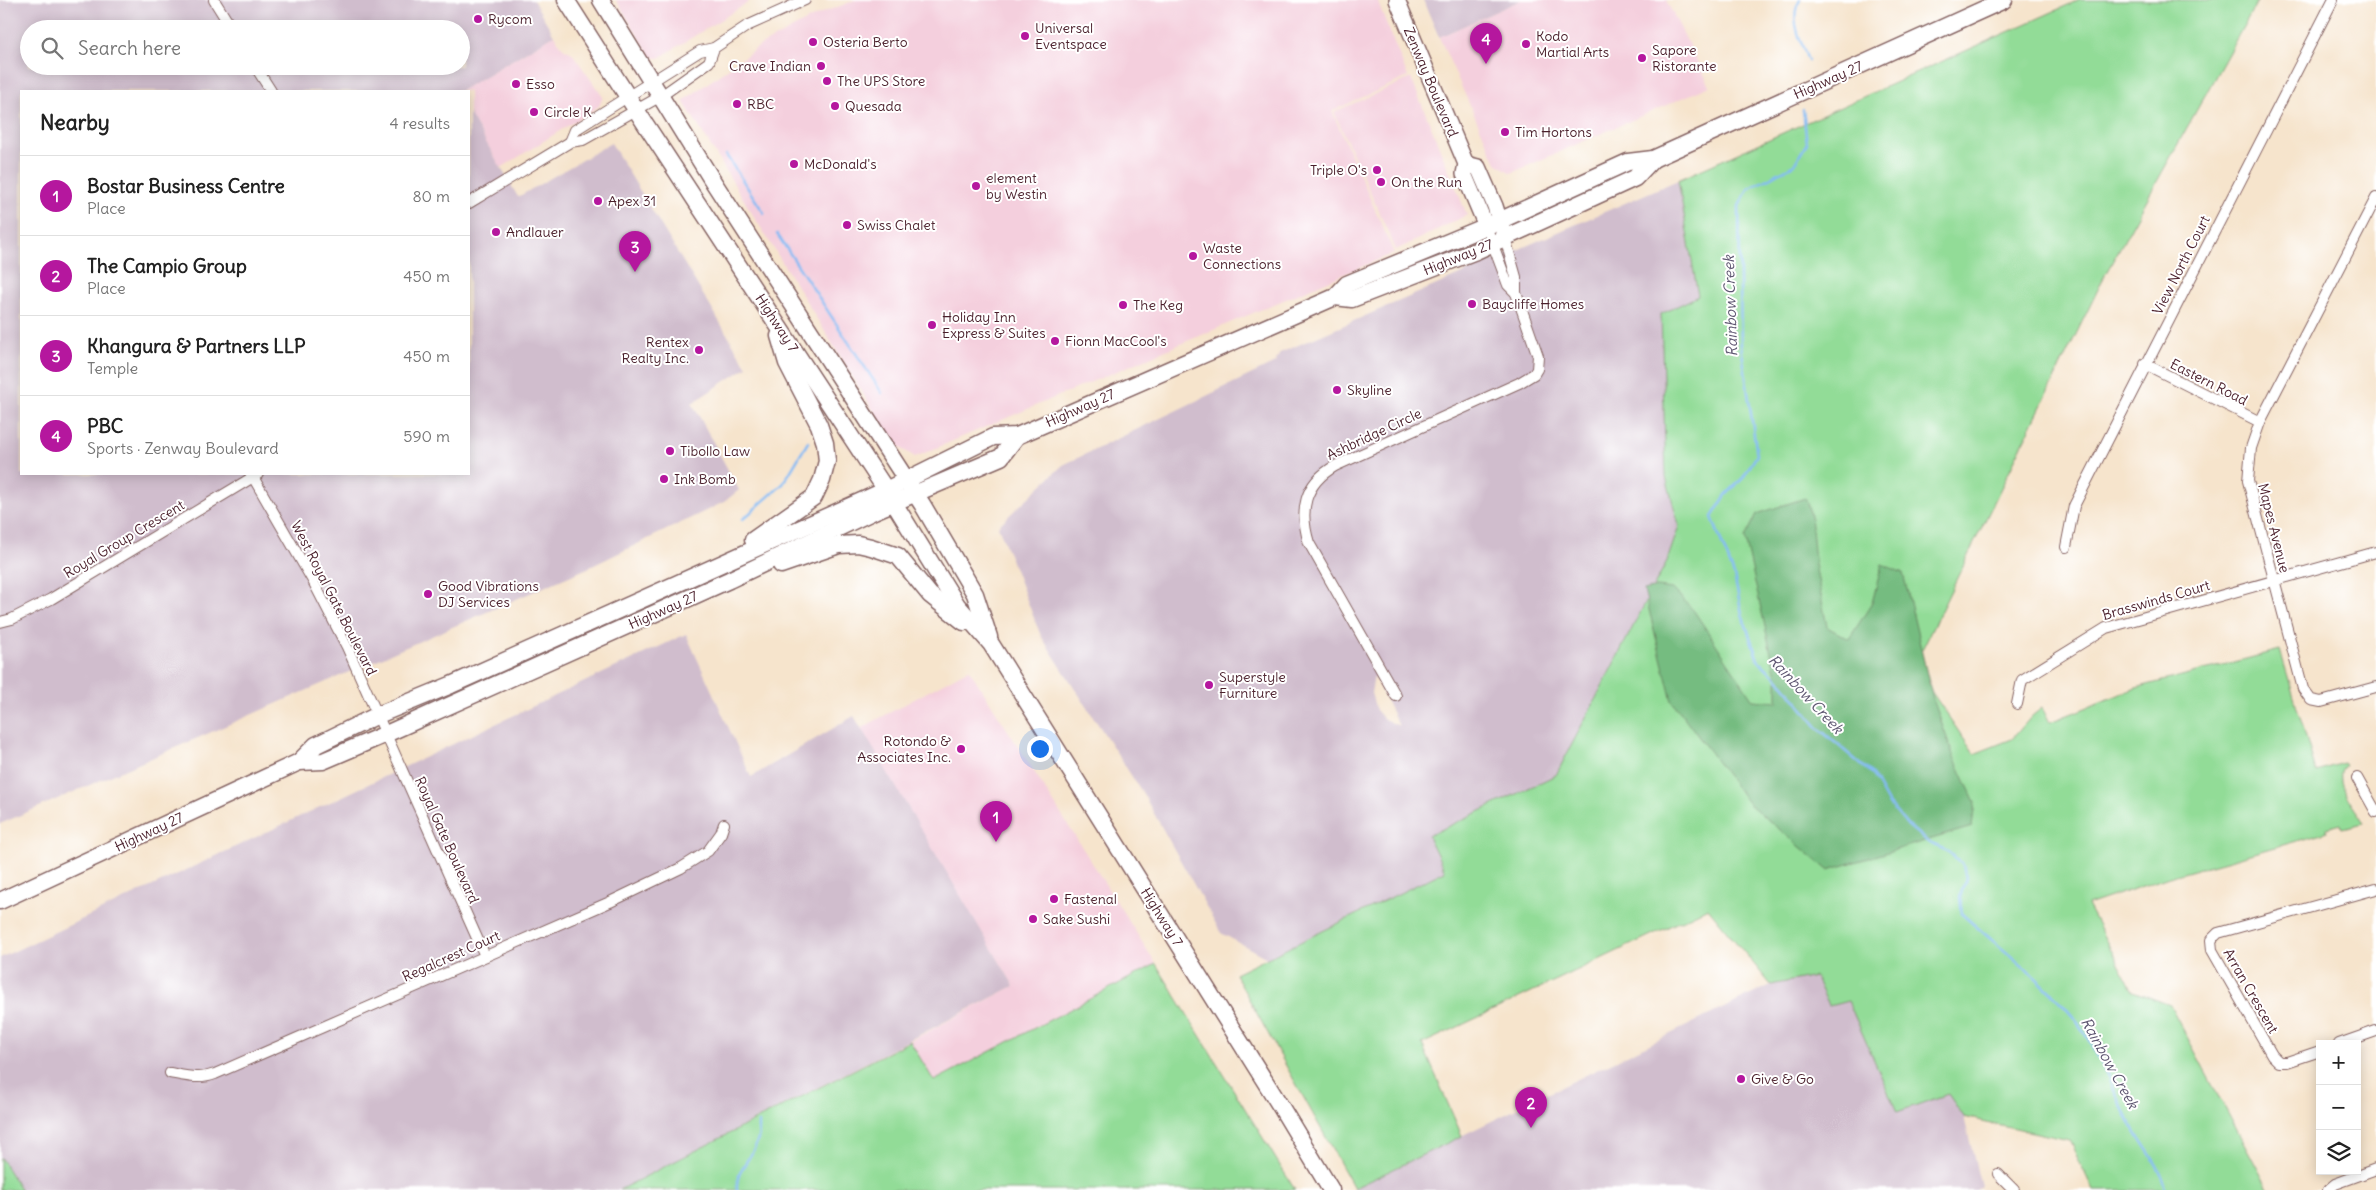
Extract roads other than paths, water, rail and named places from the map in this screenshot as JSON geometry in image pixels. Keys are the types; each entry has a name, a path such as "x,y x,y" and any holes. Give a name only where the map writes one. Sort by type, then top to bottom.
{"main road":[{"name":"Highway 7","path":"566,0 632,104 891,496 958,605 991,644 1331,1190"},
{"name":"Highway 7","path":"601,0 714,183 910,487 975,594 991,644"},
{"name":"Highway 27","path":"299,762 323,760 386,734 729,580 910,487 993,437 1017,436 1335,297 1347,284 1493,224 1628,162 1653,159 2004,0"},
{"name":"Highway 27","path":"1335,297 1352,299 1499,241 1635,178 1653,159"},
{"path":"720,563 797,511 814,497 822,480 826,461 825,443 819,425 787,363 774,319"},
{"name":"Highway 27","path":"0,901 299,762 316,745 378,715 451,685 720,563 891,496"},
{"path":"729,580 839,545 858,544 898,556 930,595 991,644"}],"street":[{"path":"214,0 226,20"},
{"path":"570,142 575,130 632,104 656,89 700,51 714,48 746,26 805,0"},
{"name":"Zenway Boulevard","path":"1396,0 1466,164 1478,167 1499,241"},
{"name":"View North Court","path":"2066,547 2074,506 2333,0"},
{"path":"470,202 526,171 570,142 583,140 656,89 709,62 714,48"},
{"path":"261,75 270,90"},
{"name":"Mapes Avenue","path":"2376,198 2260,422 2251,448 2248,481 2303,689 2311,700 2321,702 2376,687"},
{"name":"Ashbridge Circle","path":"1396,696 1309,542 1303,524 1305,501 1320,476 1335,466 1519,383 1534,374 1537,369 1538,356 1516,293 1508,285 1499,241"},
{"name":"Eastern Road","path":"2145,364 2260,422"},
{"name":"Royal Group Crescent","path":"0,622 12,619 51,599 256,476"},
{"name":"West Royal Gate Boulevard","path":"256,476 313,581 386,734"},
{"name":"Brasswinds Court","path":"2018,704 2022,680 2106,628 2376,552"},
{"name":"Royal Gate Boulevard","path":"386,734 393,754 485,956"},
{"path":"2357,778 2376,812"},
{"name":"Regalcrest Court","path":"170,1073 206,1078 485,956 680,868 708,851 721,834 724,824"},
{"name":"Arran Crescent","path":"2316,1052 2287,1062 2279,1062 2272,1055 2212,950 2211,940 2218,933 2376,889"},
{"path":"2350,1040 2376,1031"},
{"path":"2328,1190 2335,1184 2376,1169"},
{"path":"1998,1174 2014,1190"}],"waterway":[{"name":"Rainbow Creek","path":"1800,0 1795,15 1797,30 1808,61"},
{"name":"Rainbow Creek","path":"1803,110 1807,143 1794,165 1748,189 1739,206 1741,345 1757,455 1743,478 1726,495 1712,517 1734,575 1742,614 1758,660 1784,685 1817,727 1872,774 1888,803 1906,824 1929,843 1948,851 1963,865 1966,878 1960,897 1962,914 2055,996 2080,1026 2095,1050 2133,1127 2157,1165 2166,1190"},
{"path":"726,155 764,213"},
{"path":"777,234 882,393"},
{"path":"743,519 783,484 808,442"},
{"path":"737,1190 739,1176 756,1145 759,1123"}],"place":[{"name":"Rycom","path":"478,19"},
{"name":"Universal Eventspace","path":"1025,36"},
{"name":"Osteria Berto","path":"813,42"},
{"name":"Kodo Martial Arts","path":"1526,44"},
{"name":"Sapore Ristorante","path":"1642,58"},
{"name":"PBC","path":"1486,64"},
{"name":"Crave Indian","path":"821,66"},
{"name":"The UPS Store","path":"827,81"},
{"name":"Esso","path":"516,84"},
{"name":"RBC","path":"737,104"},
{"name":"Quesada","path":"835,106"},
{"name":"Circle K","path":"534,112"},
{"name":"Tim Hortons","path":"1505,132"},
{"name":"McDonald's","path":"794,164"},
{"name":"Triple O's","path":"1377,170"},
{"name":"On the Run","path":"1381,182"},
{"name":"element by Westin","path":"976,186"},
{"name":"Apex 31","path":"598,201"},
{"name":"Swiss Chalet","path":"847,225"},
{"name":"Andlauer","path":"496,232"},
{"name":"Waste Connections","path":"1193,256"},
{"name":"Khangura & Partners LLP","path":"635,272"},
{"name":"Baycliffe Homes","path":"1472,304"},
{"name":"The Keg","path":"1123,305"},
{"name":"Holiday Inn Express & Suites","path":"932,325"},
{"name":"Fionn MacCool's","path":"1055,341"},
{"name":"Rentex Realty Inc.","path":"699,350"},
{"name":"Skyline","path":"1337,390"},
{"name":"Tibollo Law","path":"670,451"},
{"name":"Ink Bomb","path":"664,479"},
{"name":"Good Vibrations DJ Services","path":"428,594"},
{"name":"Superstyle Furniture","path":"1209,685"},
{"name":"Rotondo & Associates Inc.","path":"961,749"},
{"name":"Bostar Business Centre","path":"996,842"},
{"name":"Fastenal","path":"1054,899"},
{"name":"Sake Sushi","path":"1033,919"},
{"name":"Give & Go","path":"1741,1079"},
{"name":"The Campio Group","path":"1531,1128"}]}
